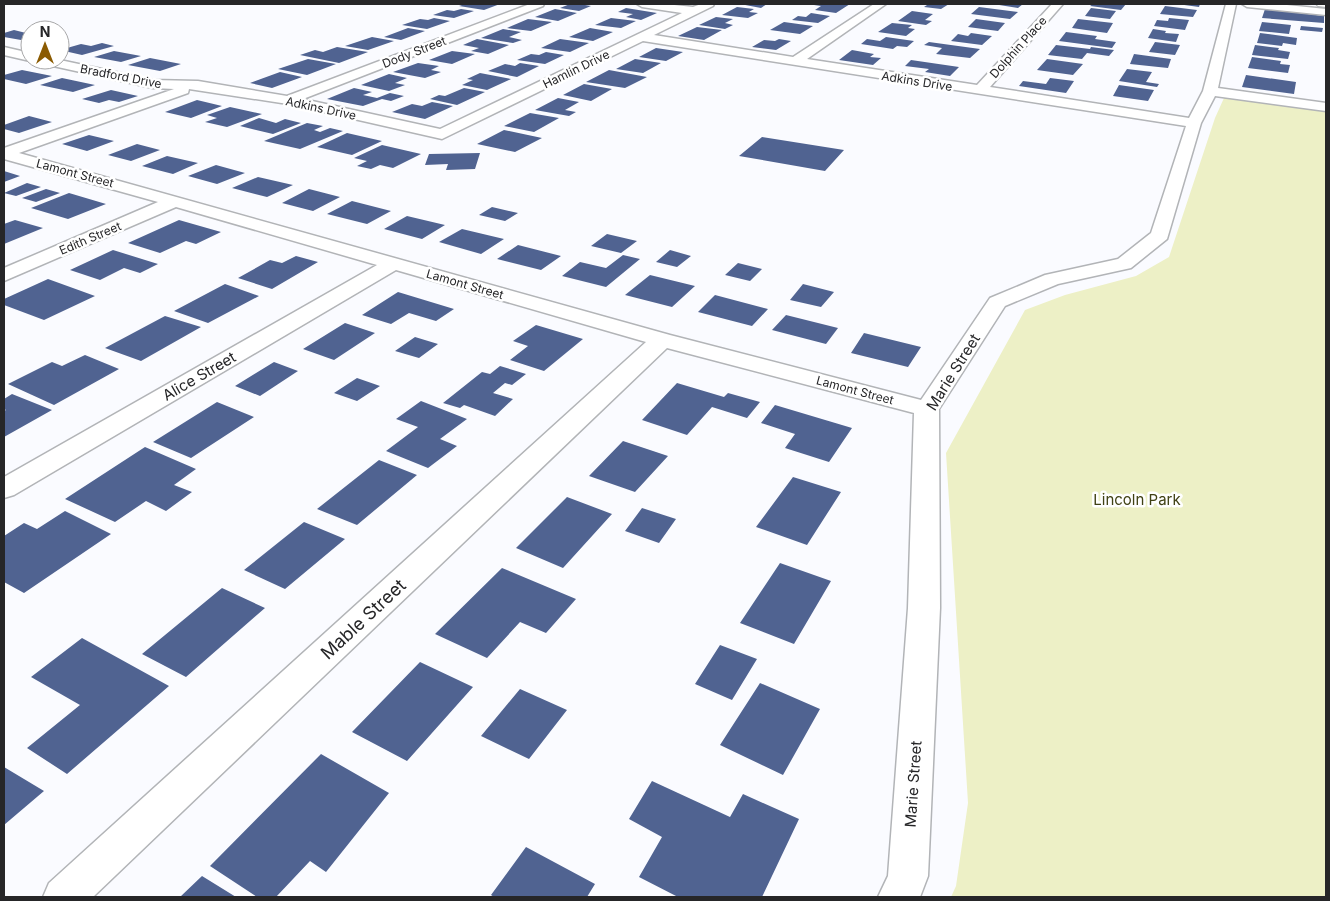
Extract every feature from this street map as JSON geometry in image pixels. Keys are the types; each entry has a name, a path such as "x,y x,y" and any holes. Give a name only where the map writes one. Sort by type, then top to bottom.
{"street":[{"name":"Dody Street","path":"288,100 539,4"},
{"path":"642,4 695,11"},
{"name":"Hamlin Drive","path":"442,134 709,4"},
{"path":"794,62 881,4"},
{"name":"Dolphin Place","path":"979,91 1058,4"},
{"name":"Marie Street","path":"899,897 908,876 924,608 927,409 998,302 1052,279 1124,264 1160,234 1194,123 1210,91 1231,4"},
{"path":"1247,4 1326,12"},
{"name":"Adkins Drive","path":"641,38 1194,123"},
{"path":"4,51 20,55"},
{"name":"Bradford Drive","path":"70,66 153,84 198,85"},
{"name":"Adkins Drive","path":"198,85 288,100 442,134"},
{"path":"4,153 198,85"},
{"path":"1210,91 1326,107"},
{"name":"Lamont Street","path":"4,153 662,340 927,409"},
{"name":"Edith Street","path":"4,275 176,201"},
{"name":"Alice Street","path":"4,489 393,264"},
{"name":"Mable Street","path":"64,897 662,340"}],"green space":[{"name":"Lincoln Park","path":"1234,97 1326,110 1326,897 951,897 956,886 968,803 946,453 1025,310 1065,295 1136,276 1169,257 1215,118 1224,98"}],"building":[{"path":"465,4 500,4 484,10 459,6"},
{"path":"570,4 591,6 579,11 560,8"},
{"path":"740,4 767,4 761,8"},
{"path":"850,4 836,13 815,10 821,6 814,5"},
{"path":"925,4 949,4 941,9 924,7 927,5"},
{"path":"993,4 1023,4 1018,8"},
{"path":"1093,4 1126,4 1121,10 1090,6"},
{"path":"1177,4 1200,4 1199,7"},
{"path":"1165,6 1197,10 1193,17 1160,14"},
{"path":"737,7 754,9 749,12 758,13 748,18 722,15"},
{"path":"979,7 1018,12 1010,19 971,14"},
{"path":"626,8 657,13 641,20 626,17 633,14 618,12"},
{"path":"1091,8 1116,11 1110,19 1085,16"},
{"path":"461,9 474,11 454,18 433,15 447,10"},
{"path":"555,9 577,13 558,21 535,17"},
{"path":"1265,9 1324,16 1324,23 1262,18"},
{"path":"912,11 933,14 925,20 932,21 926,25 898,21"},
{"path":"811,13 830,16 818,23 792,20 798,16 806,17"},
{"path":"716,17 733,19 725,23 733,25 725,29 699,25"},
{"path":"434,18 450,21 427,29 402,25 420,19 428,20"},
{"path":"611,18 636,21 621,28 595,25"},
{"path":"1169,18 1189,20 1185,30 1154,26 1157,20 1168,21"},
{"path":"528,19 552,22 531,31 507,28"},
{"path":"976,19 1005,23 998,31 968,27"},
{"path":"1078,19 1113,23 1107,33 1072,28"},
{"path":"784,22 813,26 800,34 770,30"},
{"path":"1262,22 1291,25 1289,34 1259,31"},
{"path":"892,23 912,25 908,28 915,29 906,36 878,32"},
{"path":"1301,26 1323,28 1322,32 1300,30"},
{"path":"697,27 722,30 704,40 678,36"},
{"path":"408,28 425,31 401,40 384,37"},
{"path":"590,28 613,32 593,41 569,37"},
{"path":"503,29 521,32 509,37 522,40 513,43 481,38"},
{"path":"1153,29 1166,31 1165,33 1179,34 1176,42 1148,38"},
{"path":"14,30 20,32 20,40 4,37 4,33"},
{"path":"1066,32 1097,36 1095,39 1116,42 1112,48 1059,41"},
{"path":"971,33 992,36 982,45 951,41 958,34 968,36"},
{"path":"1260,33 1297,38 1296,45 1283,43 1282,46 1257,43"},
{"path":"372,37 394,41 368,50 345,46"},
{"path":"886,37 914,41 907,47 897,46 893,49 861,44 867,39 880,41"},
{"path":"477,39 509,45 488,54 471,51 479,48 463,45"},
{"path":"560,39 589,43 570,52 541,48"},
{"path":"779,39 791,41 776,50 752,47 764,40 775,41"},
{"path":"929,42 980,49 970,58 936,54 942,48 924,45"},
{"path":"1155,42 1180,45 1175,55 1149,52"},
{"path":"102,43 114,46 82,55 70,52 70,47 81,44 91,46"},
{"path":"1056,45 1114,50 1109,56 1087,53 1082,59 1048,55"},
{"path":"1255,45 1279,48 1278,50 1290,52 1288,59 1252,55"},
{"path":"337,47 368,52 339,63 300,55 315,50 323,52"},
{"path":"656,48 683,52 666,61 639,57"},
{"path":"852,50 874,54 870,57 881,58 873,65 839,60"},
{"path":"114,51 141,56 121,62 94,57"},
{"path":"452,51 475,54 452,64 429,60"},
{"path":"546,52 564,55 545,64 517,60 531,54 539,55"},
{"path":"1134,54 1171,59 1168,68 1130,64"},
{"path":"1252,57 1281,61 1280,64 1290,65 1288,73 1248,68"},
{"path":"150,58 181,64 160,71 128,65"},
{"path":"308,59 336,64 307,75 278,69"},
{"path":"635,59 661,63 643,73 616,69"},
{"path":"1047,59 1083,64 1073,75 1037,70"},
{"path":"911,60 959,67 950,76 925,72 929,69 905,66"},
{"path":"418,63 439,66 431,70 441,72 425,78 393,72"},
{"path":"520,63 539,66 517,77 488,71 505,64 515,66"},
{"path":"1127,69 1152,72 1146,82 1159,84 1157,87 1119,81"},
{"path":"22,70 52,76 26,84 4,79 4,75"},
{"path":"609,70 647,77 625,88 586,82"},
{"path":"280,72 302,77 272,88 250,83"},
{"path":"480,73 511,79 487,90 462,85 473,80 467,79"},
{"path":"389,74 407,78 395,83 405,85 389,91 361,85"},
{"path":"1246,75 1296,82 1294,94 1242,87"},
{"path":"62,78 95,85 73,92 40,85"},
{"path":"1050,78 1074,81 1066,93 1019,86 1023,81 1046,84"},
{"path":"584,84 612,89 591,101 563,95"},
{"path":"1119,85 1154,90 1148,101 1113,96"},
{"path":"354,88 372,92 363,95 377,98 390,93 404,96 391,101 382,99 363,106 327,99"},
{"path":"464,88 485,92 457,105 430,99 439,95 445,96"},
{"path":"111,90 138,96 119,102 109,100 99,103 82,99"},
{"path":"558,98 579,102 565,110 576,112 569,116 535,110"},
{"path":"197,100 222,106 191,118 165,112"},
{"path":"432,102 453,106 425,119 392,112 412,104 422,106"},
{"path":"230,107 262,114 227,127 205,122 217,118 207,115"},
{"path":"530,113 559,118 534,132 504,126"},
{"path":"29,116 52,122 19,133 4,129 4,125"},
{"path":"259,118 276,123 285,119 301,123 273,134 240,126"},
{"path":"307,123 323,126 314,130 320,132 330,128 343,131 300,149 264,141"},
{"path":"504,130 542,138 515,152 477,144"},
{"path":"347,133 382,141 352,155 317,147"},
{"path":"89,135 114,141 87,151 62,144"},
{"path":"762,137 844,150 825,171 739,156"},
{"path":"137,144 160,150 131,161 108,155"},
{"path":"382,145 421,154 393,168 380,165 371,169 357,166 367,161 354,158"},
{"path":"480,153 475,169 446,170 448,164 425,165 429,154"},
{"path":"167,156 198,163 173,174 142,166"},
{"path":"216,165 245,173 217,184 188,176"},
{"path":"4,171 20,176 4,182"},
{"path":"258,177 293,185 267,197 232,188"},
{"path":"27,183 41,187 16,196 4,193"},
{"path":"46,189 60,193 36,202 22,198"},
{"path":"309,189 340,197 313,211 282,203"},
{"path":"69,193 106,204 68,219 31,208"},
{"path":"352,201 391,211 367,224 327,214"},
{"path":"492,207 518,213 505,221 479,215"},
{"path":"407,216 445,225 422,239 384,229"},
{"path":"15,220 43,228 4,244 4,224"},
{"path":"179,220 221,232 196,244 186,241 160,253 128,243"},
{"path":"462,229 504,239 481,254 439,242"},
{"path":"607,234 637,241 621,253 591,246"},
{"path":"518,245 561,256 541,270 497,259"},
{"path":"113,250 158,264 140,273 124,268 100,280 70,270"},
{"path":"670,250 691,256 677,267 656,262"},
{"path":"623,255 640,259 606,287 562,276 580,262 606,268"},
{"path":"296,256 318,262 272,289 238,278 270,260 282,263"},
{"path":"738,263 762,269 750,281 725,275"},
{"path":"650,275 695,286 672,307 625,295"},
{"path":"48,279 95,296 44,320 4,305 4,299"},
{"path":"225,284 259,296 208,323 174,311"},
{"path":"803,284 834,292 821,307 790,300"},
{"path":"398,292 454,309 436,321 409,313 391,324 362,315"},
{"path":"715,295 768,309 752,326 698,312"},
{"path":"786,315 838,328 826,344 772,330"},
{"path":"165,316 201,327 141,361 105,348"},
{"path":"345,323 375,333 334,360 303,349"},
{"path":"536,325 583,339 544,371 510,360 528,346 513,341"},
{"path":"864,333 921,347 908,367 851,353"},
{"path":"415,337 438,344 419,358 395,351"},
{"path":"85,355 119,369 54,405 8,384 52,362 62,366"},
{"path":"274,362 298,371 260,396 235,386"},
{"path":"500,366 526,374 512,385 505,383 493,393 513,399 495,416 464,405 460,408 443,403 482,372 490,374"},
{"path":"357,378 380,386 357,401 334,393"},
{"path":"677,383 724,397 728,393 760,402 747,418 712,407 687,435 642,420"},
{"path":"12,394 52,410 4,437 4,411 6,410 4,409 4,399"},
{"path":"421,401 467,419 440,439 457,446 428,468 386,451 418,427 396,419"},
{"path":"217,402 254,417 191,458 153,442"},
{"path":"775,405 852,428 829,462 785,448 795,434 761,423"},
{"path":"623,441 668,456 635,492 589,476"},
{"path":"145,447 196,469 174,485 192,492 166,511 146,501 115,522 65,499"},
{"path":"379,460 417,475 357,525 317,509"},
{"path":"793,477 841,492 807,545 756,527"},
{"path":"567,497 612,514 563,568 516,548"},
{"path":"642,508 676,519 659,543 625,531"},
{"path":"65,511 111,534 24,593 4,582 4,536 24,523 37,529"},
{"path":"304,522 345,539 285,589 244,570"},
{"path":"780,563 831,581 794,644 740,623"},
{"path":"502,568 576,599 546,633 520,622 487,658 435,634"},
{"path":"222,588 265,608 186,677 142,654"},
{"path":"82,638 169,686 67,774 27,748 80,705 31,677"},
{"path":"720,645 757,659 732,700 695,684"},
{"path":"420,662 473,687 407,761 352,732"},
{"path":"760,683 820,709 783,775 720,745"},
{"path":"520,689 567,710 529,759 481,736"},
{"path":"321,754 389,793 326,872 310,861 276,897 257,897 210,866"},
{"path":"4,767 44,791 4,825"},
{"path":"652,781 730,817 743,794 799,819 762,897 678,897 639,877 662,837 629,819"},
{"path":"526,847 595,884 587,897 494,897 491,895"},
{"path":"202,876 236,897 180,897"}]}
